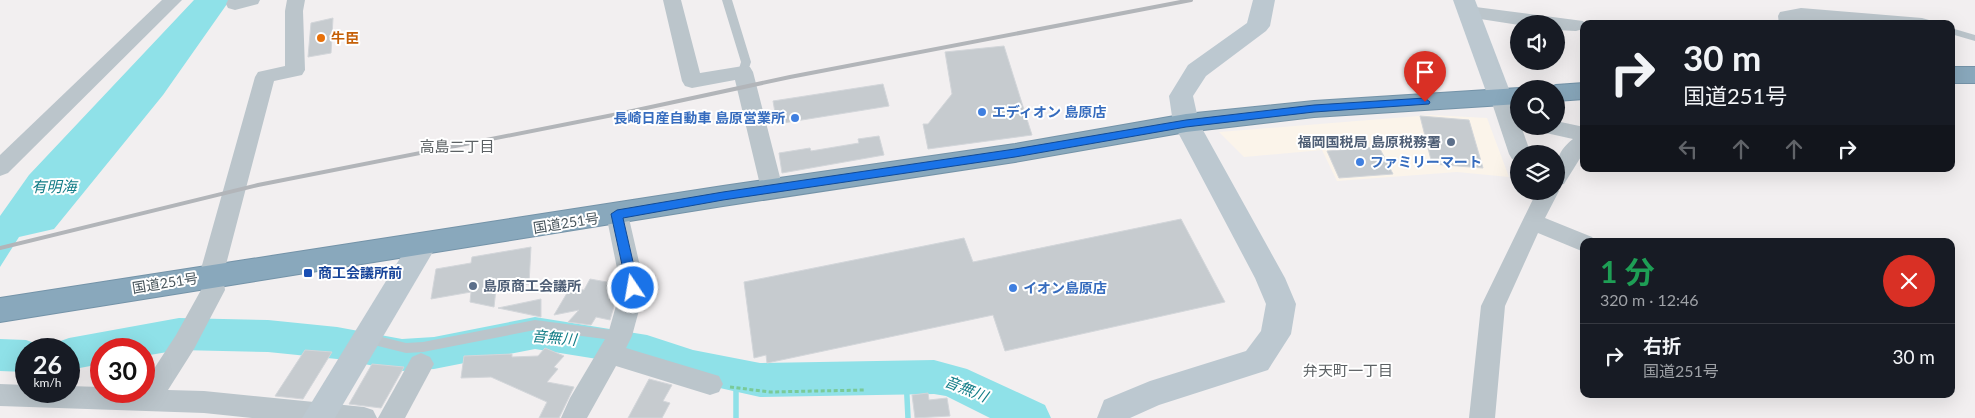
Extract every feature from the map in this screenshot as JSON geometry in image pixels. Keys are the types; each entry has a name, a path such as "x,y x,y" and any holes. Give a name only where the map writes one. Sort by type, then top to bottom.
{"highway":[{"path":"1955,75 1975,75"},
{"path":"1565,92 1580,91"},
{"name":"国道251号","path":"0,310 772,189 1015,153 1186,123 1314,109 1510,108"}],"street":[{"path":"0,168 173,0"},
{"path":"155,387 185,342 213,290 211,276 265,77 295,70 294,11 296,0"},
{"path":"672,0 692,81 743,72 772,189"},
{"path":"1113,418 1116,410 1150,394 1257,361 1276,334 1281,304 1270,278 1186,123 1181,96 1196,71 1258,26 1264,0"},
{"path":"1466,6 1510,15"},
{"path":"1466,6 1510,106"},
{"path":"1788,20 1787,16 1801,14 1874,20"},
{"path":"1565,25 1576,26"},
{"path":"1565,130 1580,133"},
{"path":"1565,164 1574,149 1580,144"},
{"path":"1482,418 1493,306 1538,203 1580,240"},
{"path":"574,418 615,344 633,288 617,214"},
{"path":"320,415 423,245"},
{"path":"615,344 710,384"},
{"path":"391,418 422,355"},
{"path":"0,395 90,397"},
{"path":"155,399 364,418"}],"lane":[{"path":"727,0 746,62 743,72"},
{"path":"1955,32 1975,38"},
{"path":"360,349 406,348 422,355 535,325 615,344"}],"path":[{"path":"710,384 770,392 865,390"}],"shaded area":[{"path":"1431,115 1487,118 1509,177 1457,172 1337,181 1322,150 1244,157 1219,132"}],"water":[{"name":"有明海","path":"194,0 240,0 227,4 163,95 54,229 19,237 0,267 0,216 29,175"}],"building":[{"name":"牛臣","path":"333,18 331,53 308,57 311,23"},
{"name":"エディオン 島原店","path":"1004,46 1032,135 928,149 923,124 928,124 952,94 945,52"},
{"path":"883,84 889,106 777,124 773,101"},
{"name":"福岡国税局 島原税務署","path":"1420,116 1469,120 1483,168 1432,164"},
{"path":"879,136 884,155 782,173 779,153 810,148 811,151 859,143 858,139"},
{"name":"ファミリーマート","path":"1379,147 1393,174 1339,178 1327,151"},
{"path":"1181,219 1225,302 1005,351 993,315 767,363 766,355 754,358 744,282 964,238 973,262"},
{"name":"島原商工会議所","path":"531,247 529,284 496,289 494,307 470,302 471,292 431,299 436,269 471,263 472,257"},
{"path":"590,279 618,284 612,295 617,296 610,320 596,317 591,325 568,322 579,310 554,315 570,288 584,290"},
{"path":"541,299 541,317 498,308"},
{"path":"545,348 564,356 554,367 558,369 547,382 574,387 559,418 539,418 547,402 491,377 461,378 464,356 512,354 512,357 538,356"},
{"path":"305,350 332,352 303,399 275,396"},
{"path":"372,364 404,367 381,408 349,404"},
{"path":"649,379 672,385 663,401 670,403 662,418 628,418"},
{"path":"928,393 929,400 947,398 950,416 915,418 912,395"}],"waterway":[{"name":"音無川","path":"80,352 179,334 268,336 337,343 402,355 434,353 535,333 647,351 693,366 760,380 934,377 953,381 1030,418"},
{"name":"音無川","path":"0,355 15,356"},
{"path":"736,375 736,418"},
{"path":"906,377 908,418"}],"railway":[{"path":"0,248 258,185 623,113 790,77 1191,0"}],"place":[{"name":"牛臣","path":"321,38"},
{"name":"エディオン 島原店","path":"982,112"},
{"name":"長崎日産自動車 島原営業所","path":"795,118"},
{"name":"福岡国税局 島原税務署","path":"1451,142"},
{"name":"ファミリーマート","path":"1360,162"},
{"name":"商工会議所前","path":"308,273"},
{"name":"島原商工会議所","path":"473,286"},
{"name":"イオン島原店","path":"1013,288"}],"district":[{"name":"高島二丁目","path":"457,147"},
{"name":"弁天町一丁目","path":"1348,371"}],"route":[{"path":"633,288 617,214 723,196 1015,153 1186,123 1314,109 1425,102"}]}
